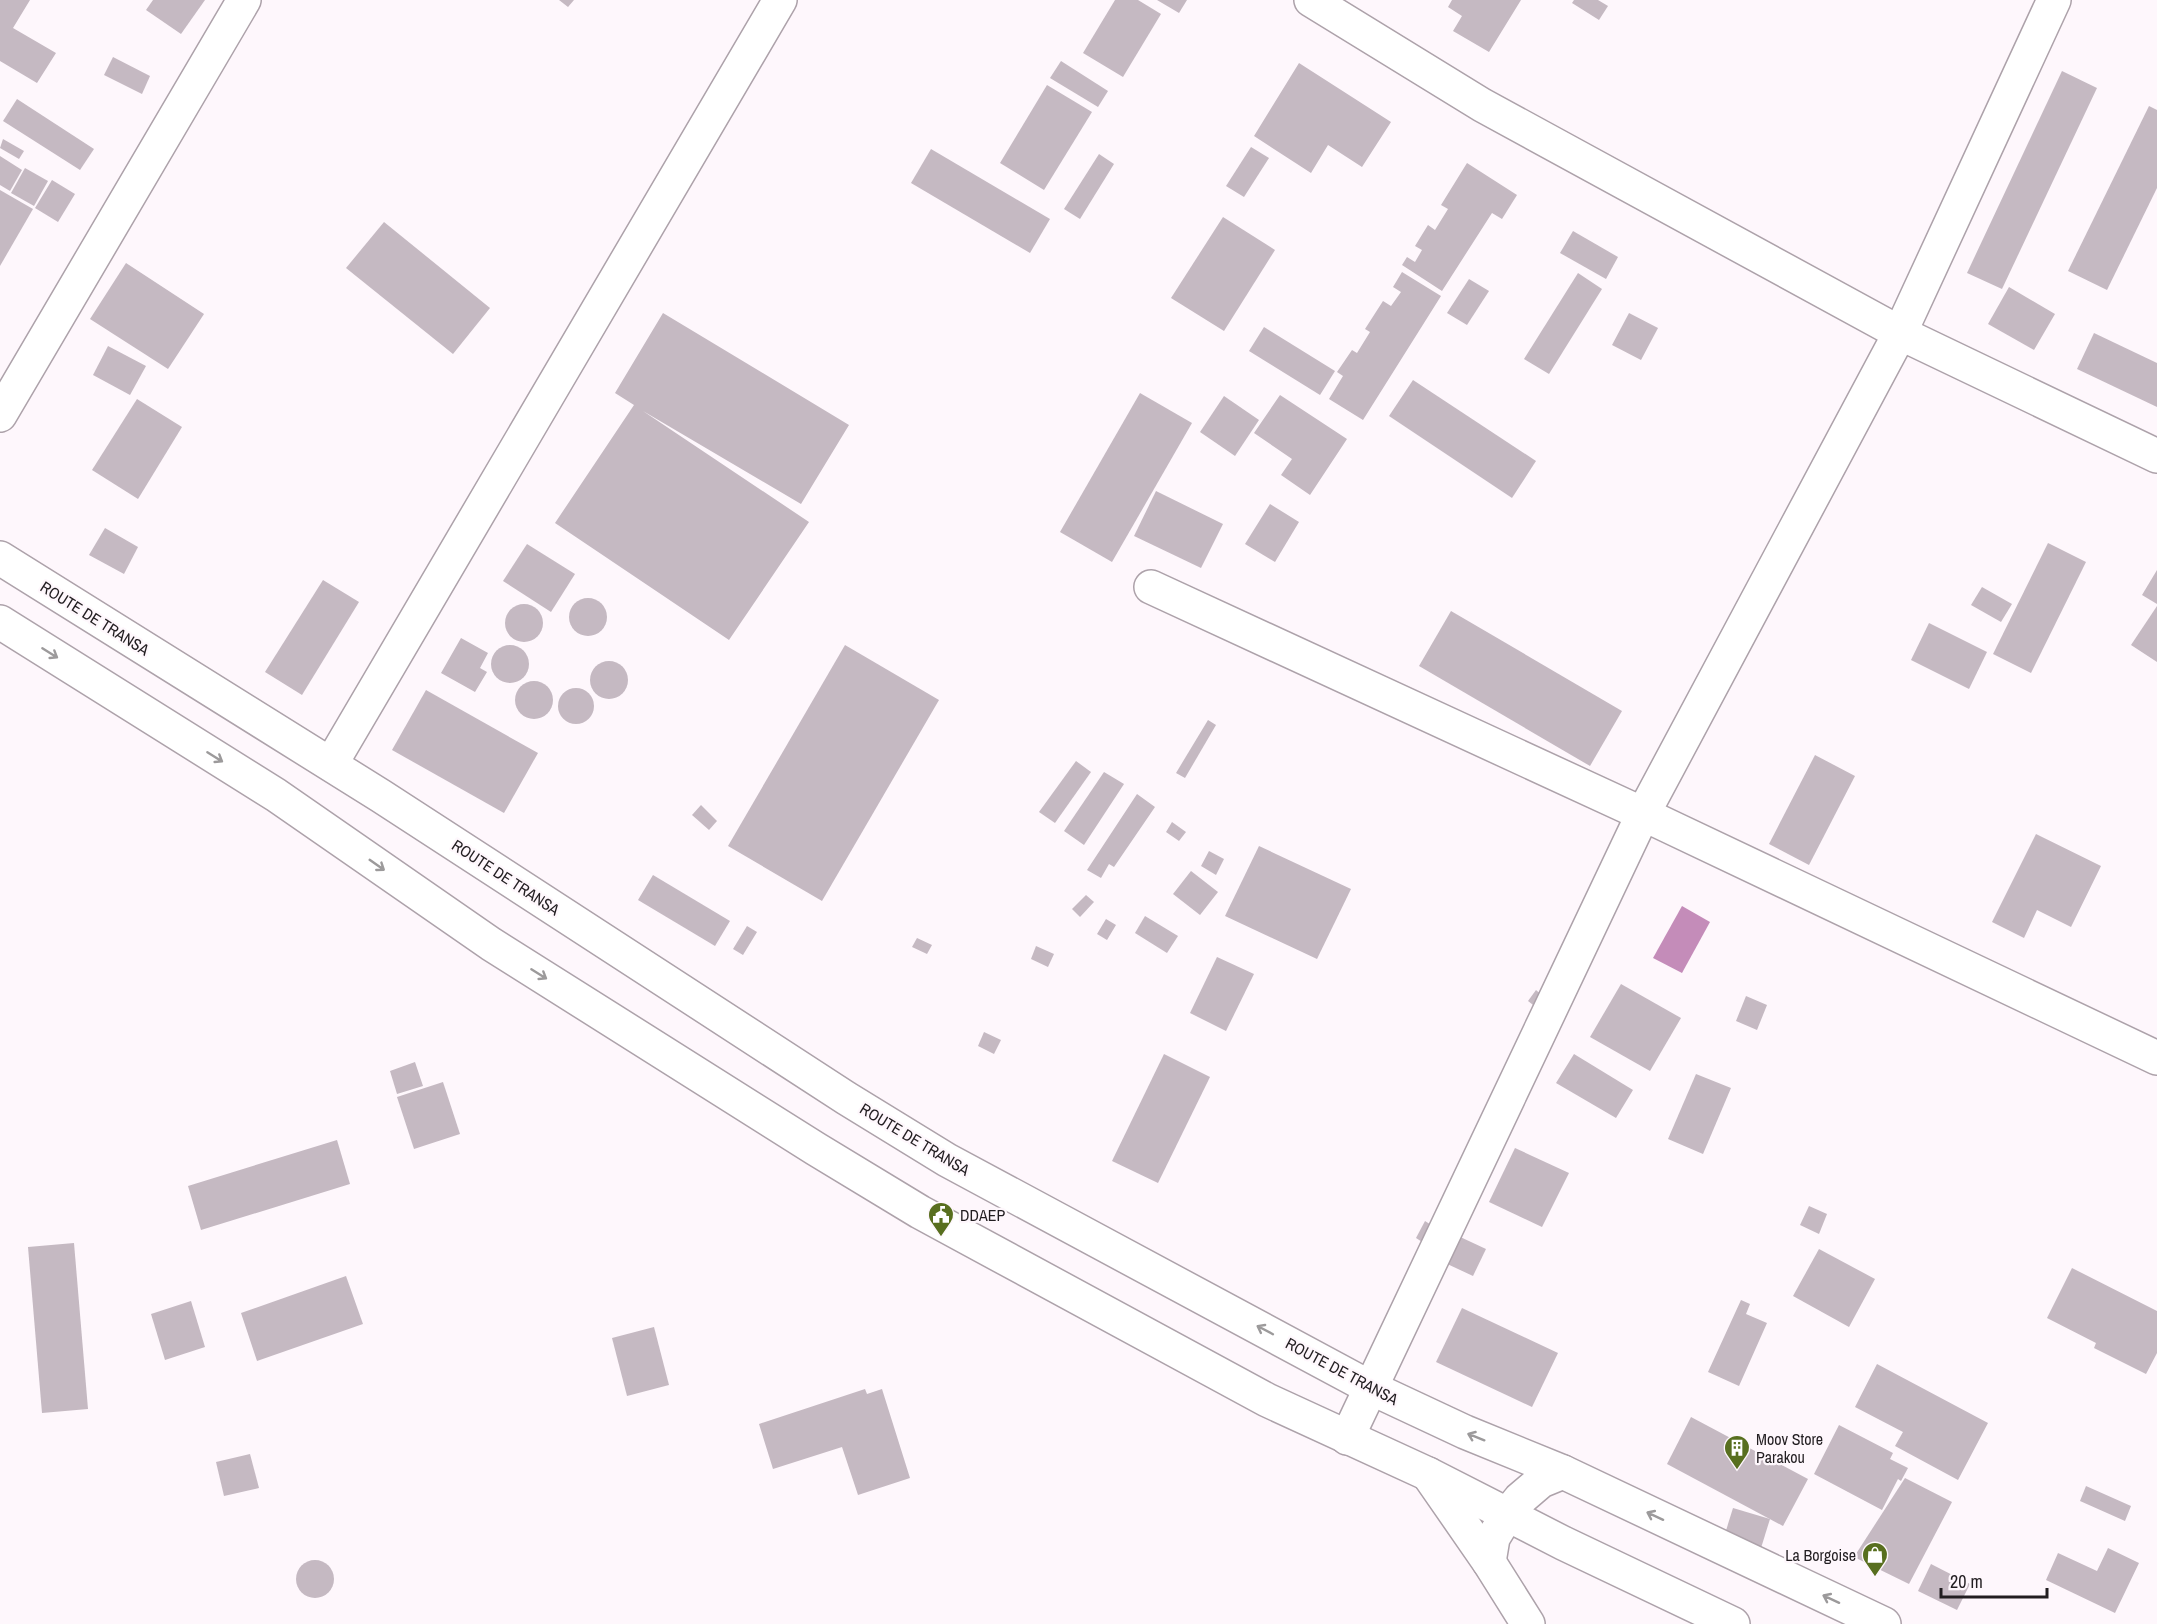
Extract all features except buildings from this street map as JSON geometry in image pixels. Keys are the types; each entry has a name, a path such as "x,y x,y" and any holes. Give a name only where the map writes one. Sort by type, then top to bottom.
{"street":[{"path":"0,415 244,0"},
{"path":"331,765 780,0"},
{"path":"1311,0 1482,105 1900,333 2157,456"},
{"path":"1347,1438 1643,814 1900,333 2054,0"},
{"name":"ROUTE DE TRANSA","path":"0,558 331,765 846,1098 937,1154 1371,1388 1465,1432 1563,1472 1884,1624"},
{"path":"1151,587 1643,814 2157,1058"},
{"path":"0,622 276,795 491,944 920,1212 1267,1400 1428,1474 1507,1515 1733,1624"},
{"path":"1489,1562 1493,1538 1520,1499 1541,1481 1563,1472"},
{"path":"1428,1474 1489,1562 1528,1624"}],"shaded area":[{"path":"1682,906 1710,922 1682,973 1653,958"}],"place":[{"name":"DDAEP","path":"941,1238"},
{"name":"Moov Store Parakou","path":"1737,1471"},
{"name":"La Borgoise","path":"1875,1578"}]}
